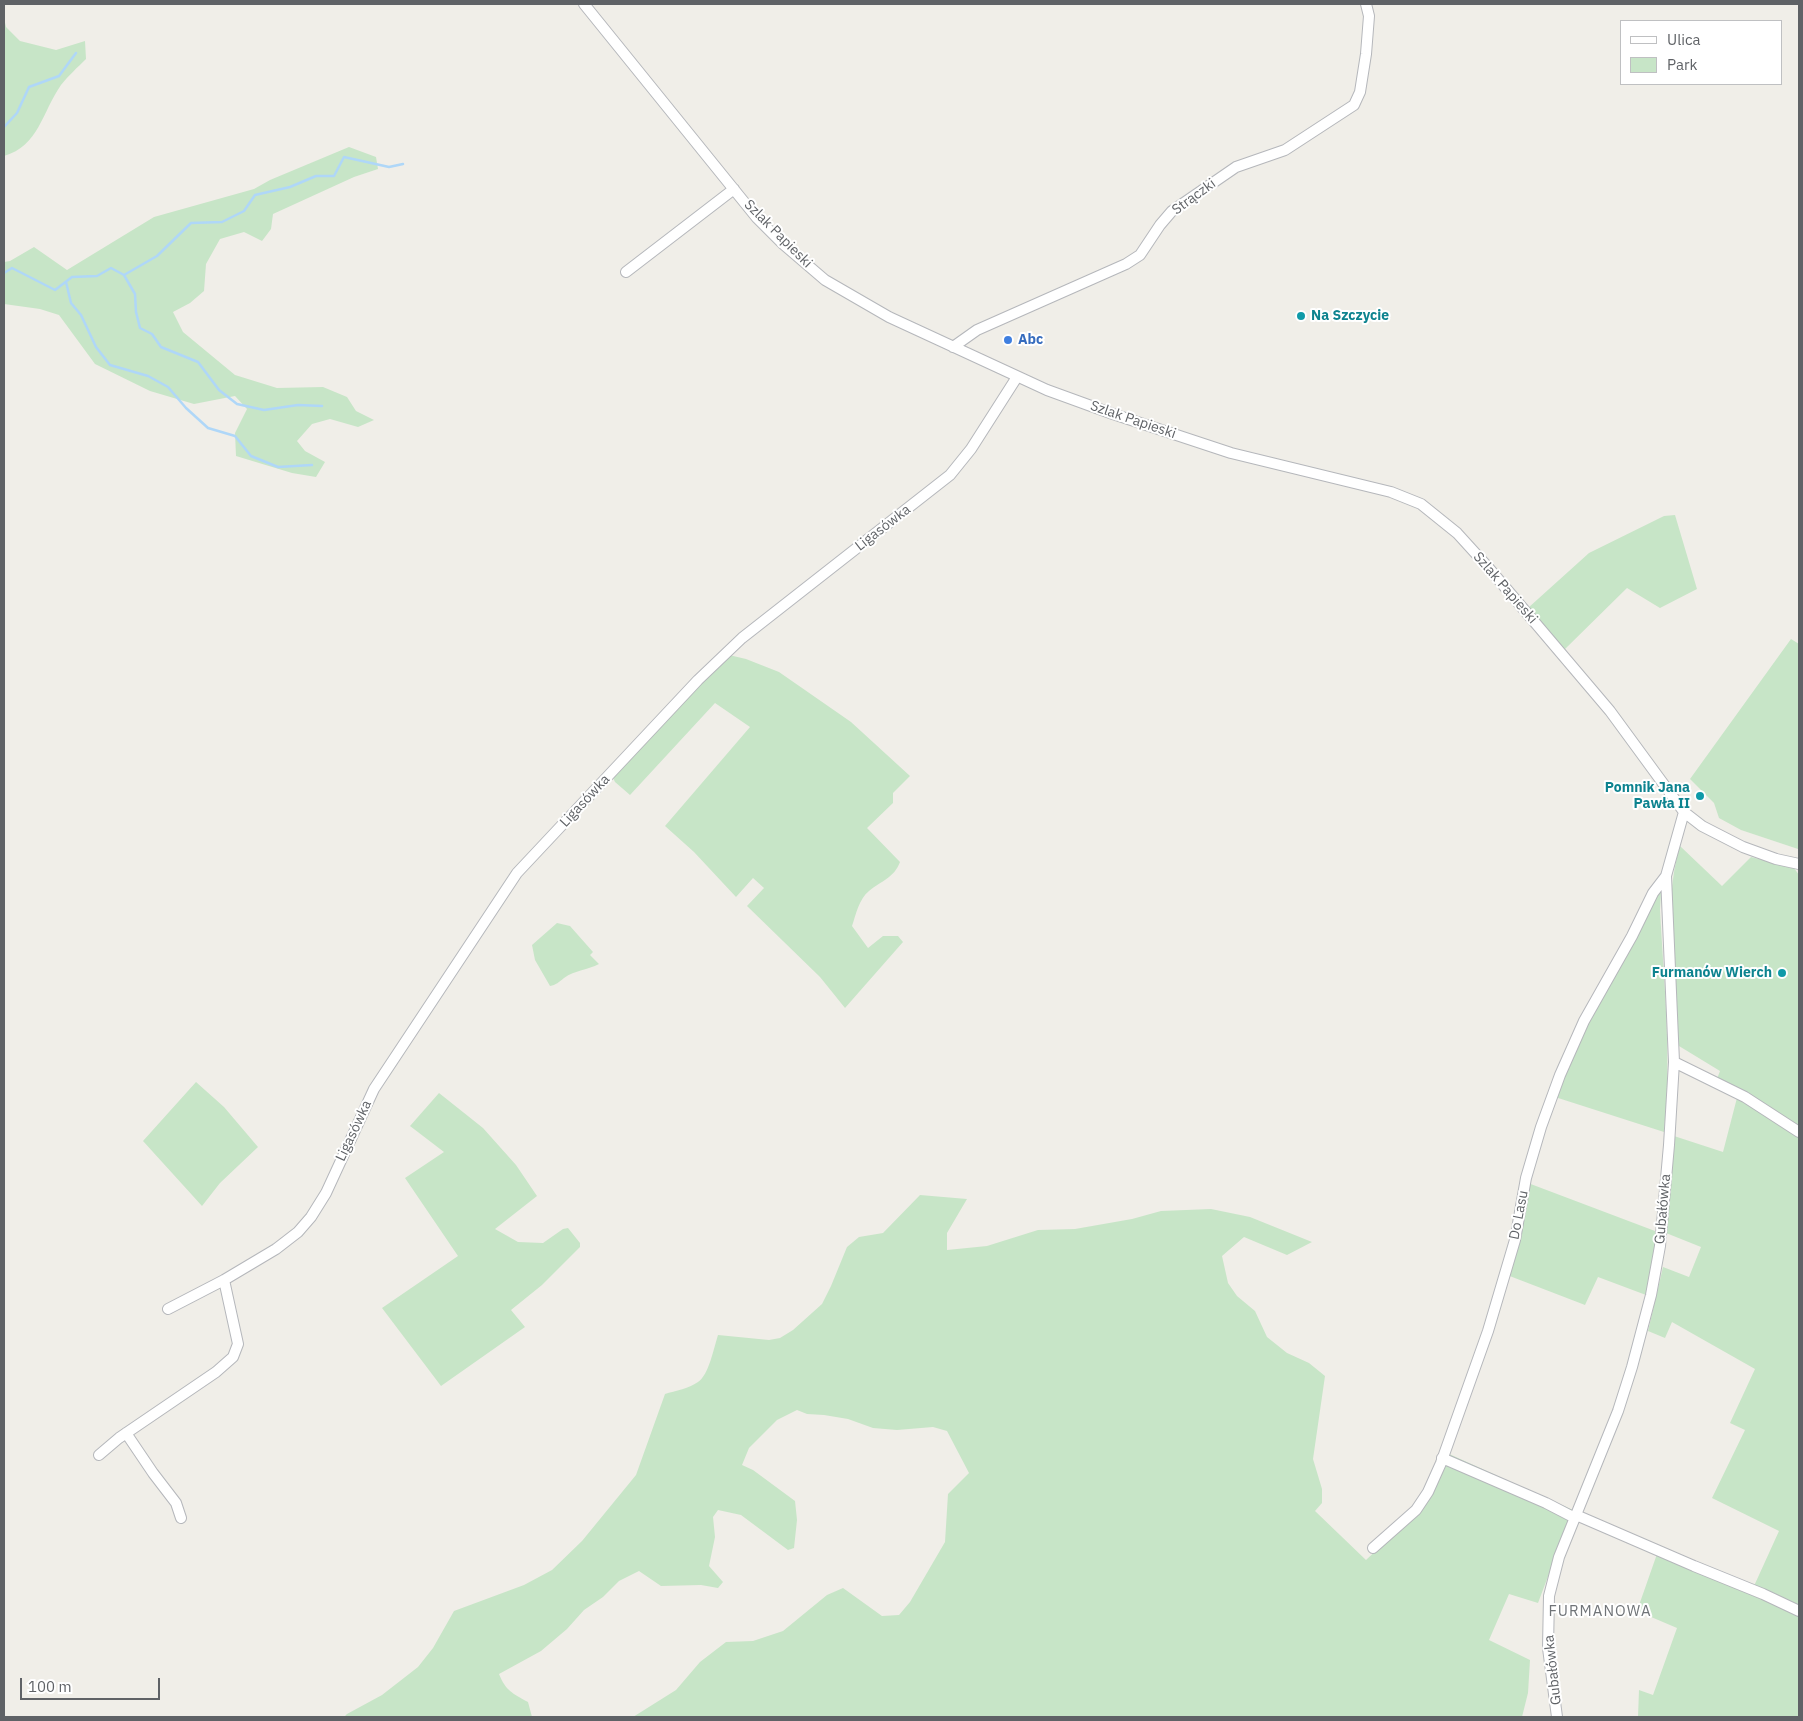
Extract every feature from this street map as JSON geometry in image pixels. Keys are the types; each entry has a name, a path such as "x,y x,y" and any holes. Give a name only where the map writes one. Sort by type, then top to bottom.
{"street":[{"name":"Szlak Papieski","path":"584,4 757,218 825,280 889,317 1047,390 1231,453 1391,492 1421,504 1457,533 1610,711 1684,812"},
{"name":"Strączki","path":"952,347 977,330 1126,264 1140,255 1160,224 1172,210 1236,167 1285,150 1354,105 1360,92 1366,54 1369,16 1366,4"},
{"path":"626,272 734,189"},
{"name":"Ligasówka","path":"168,1310 276,1250 298,1232 311,1217 326,1193 374,1088 517,873 698,680 742,638 950,475 971,449 1017,377"},
{"path":"1684,812 1702,826 1743,847 1776,859 1799,864"},
{"name":"Gubałówka","path":"1557,1717 1548,1648 1549,1596 1558,1557 1618,1411 1632,1367 1652,1295 1660,1246 1674,1062 1666,876 1684,812"},
{"name":"Do Lasu","path":"1373,1548 1416,1510 1428,1492 1488,1331 1515,1240 1526,1178 1541,1126 1557,1084 1584,1021 1632,936 1653,893 1666,876"},
{"path":"1674,1062 1745,1097 1799,1132"},
{"path":"99,1455 126,1433 216,1372 233,1357 236,1350 237,1337 224,1280"},
{"path":"126,1433 176,1503 181,1518"},
{"path":"1442,1458 1576,1517 1764,1594 1799,1611"}],"green space":[{"path":"4,18 6,27 20,41 56,50 85,41 86,59 61,85 32,136 16,151 4,156"},
{"path":"349,147 376,157 378,169 354,177 273,214 271,229 262,241 244,232 220,239 206,264 204,291 190,303 173,312 183,332 235,375 277,388 323,387 347,397 356,411 374,420 358,427 330,419 312,424 297,441 305,451 325,462 316,477 292,473 236,456 235,433 247,409 235,396 194,404 150,391 95,364 59,315 40,309 4,304 4,262 10,261 34,247 67,270 154,217 254,189 270,180"},
{"path":"1675,515 1697,589 1660,608 1627,588 1564,650 1528,608 1589,553 1664,516"},
{"path":"1791,639 1799,644 1798,849 1741,830 1719,818 1714,803 1690,779"},
{"path":"729,655 746,659 779,672 851,722 910,776 893,793 893,803 867,828 900,862 891,876 863,898 852,926 868,948 883,936 898,936 903,942 845,1008 820,977 747,906 764,888 753,878 736,897 694,852 665,826 750,727 715,703 630,795 613,778 695,687"},
{"path":"1680,846 1722,886 1751,857 1794,868 1799,875 1799,1128 1717,1079 1720,1071 1679,1046 1672,971 1670,919 1675,869"},
{"path":"1659,890 1661,892 1660,910 1667,1049 1664,1132 1555,1097 1574,1049"},
{"path":"557,923 570,926 593,952 590,955 599,964 573,973 550,986 535,960 532,945"},
{"path":"196,1082 224,1107 258,1147 220,1183 202,1206 143,1141"},
{"path":"439,1093 483,1128 516,1165 537,1196 495,1229 518,1242 543,1243 563,1229 568,1228 580,1243 580,1247 542,1285 511,1310 525,1327 441,1386 382,1308 458,1256 405,1178 444,1152 410,1126"},
{"path":"1738,1094 1799,1136 1799,1608 1754,1586 1779,1531 1712,1498 1745,1430 1730,1423 1755,1369 1672,1322 1665,1338 1648,1331 1663,1267 1689,1277 1701,1247 1666,1233 1674,1136 1723,1152"},
{"path":"1528,1183 1655,1231 1656,1247 1646,1295 1598,1277 1585,1305 1507,1275"},
{"path":"920,1195 967,1199 947,1233 947,1250 987,1246 1038,1230 1075,1229 1132,1219 1161,1211 1211,1209 1250,1217 1312,1242 1287,1255 1244,1237 1222,1256 1228,1283 1237,1296 1255,1311 1267,1337 1287,1353 1309,1363 1325,1376 1313,1459 1322,1489 1322,1503 1315,1511 1366,1560 1417,1512 1447,1453 1573,1510 1538,1603 1509,1594 1489,1640 1530,1660 1528,1693 1522,1717 633,1717 676,1690 700,1662 726,1642 753,1641 783,1631 827,1595 843,1588 882,1616 899,1615 910,1602 945,1542 948,1494 969,1473 947,1431 933,1427 897,1430 873,1428 848,1419 807,1414 797,1410 777,1420 749,1448 742,1465 753,1470 795,1501 797,1520 794,1548 788,1550 741,1515 718,1510 713,1517 715,1537 709,1566 723,1582 718,1588 701,1585 661,1586 639,1571 619,1581 603,1597 584,1610 567,1629 541,1651 499,1674 510,1691 528,1702 532,1717 344,1717 382,1695 418,1667 433,1648 454,1611 524,1585 552,1570 582,1541 636,1475 665,1394 691,1386 702,1378 708,1367 718,1335 769,1340 780,1338 793,1330 822,1304 847,1247 859,1237 883,1233"},
{"path":"1657,1554 1799,1616 1799,1717 1638,1717 1639,1690 1653,1695 1677,1628 1637,1611"}],"waterway":[{"path":"4,127 17,113 29,87 59,76 76,53"},
{"path":"4,273 12,268 55,290 72,277 97,276 111,268 124,275 157,256 191,223 222,222 244,211 255,195 290,187 316,176 334,176 344,157 389,167 403,164"},
{"path":"124,275 135,294 136,312 140,328 152,334 161,347 198,362 219,390 237,404 264,410 298,405 322,406"},
{"path":"66,282 71,303 81,315 96,347 110,365 148,376 168,387 186,408 208,428 235,436 251,456 278,467 312,465"}],"place":[{"name":"Na Szczycie","path":"1301,316"},
{"name":"Abc","path":"1008,340"},
{"name":"Pomnik Jana Pawła II","path":"1700,796"},
{"name":"Furmanów Wierch","path":"1782,973"}],"district":[{"name":"FURMANOWA","path":"1600,1612"}]}
